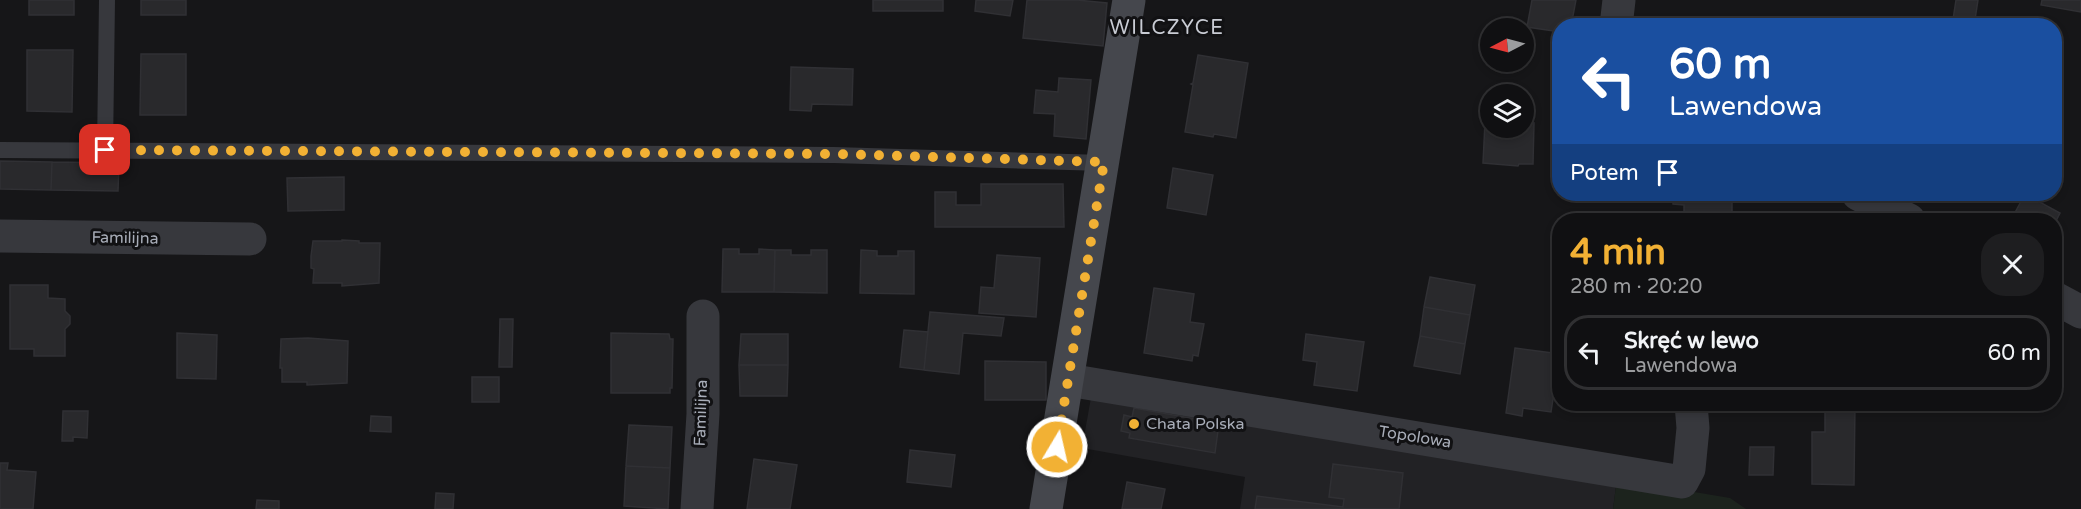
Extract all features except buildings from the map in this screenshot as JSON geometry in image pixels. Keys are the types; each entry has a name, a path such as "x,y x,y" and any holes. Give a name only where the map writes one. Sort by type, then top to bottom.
{"street":[{"path":"1046,509 1129,0"},
{"path":"1617,18 1620,0"},
{"path":"1872,201 1895,213"},
{"name":"Familijna","path":"0,237 250,239"},
{"path":"2062,302 2081,312"},
{"name":"Familijna","path":"696,509 703,414 703,316"},
{"name":"Topolowa","path":"1068,380 1682,482 1689,469 1693,428 1692,411"}],"lane":[{"path":"105,150 107,0"},
{"path":"0,150 834,154 1104,162"}],"shaded area":[{"path":"1092,392 1617,479 1613,509 1240,509 1245,477 1082,448"},
{"path":"1617,479 1730,498 1746,509 1613,509"}],"place":[{"name":"Chata Polska","path":"1134,424"}],"district":[{"name":"WILCZYCE","path":"1167,28"}],"route":[{"path":"105,150 834,154 1104,162 1057,447"}]}
